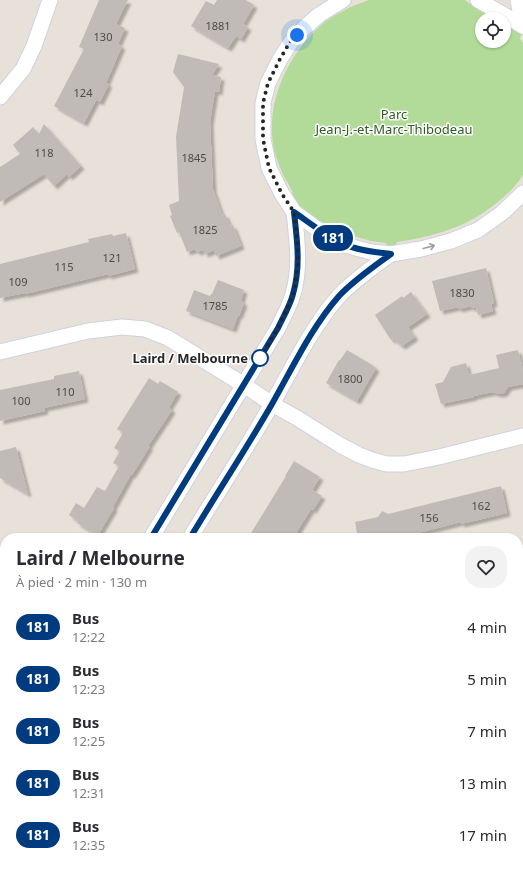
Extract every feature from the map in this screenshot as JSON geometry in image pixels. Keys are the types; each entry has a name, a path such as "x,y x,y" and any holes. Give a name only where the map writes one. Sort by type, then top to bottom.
{"street":[{"path":"0,96 23,69 34,46 50,0"},
{"path":"343,0 319,14 290,42 268,83 263,103 263,139 269,168 282,194 294,212 345,245 371,252 391,254 421,249 443,243 478,230 502,213 523,193"},
{"path":"478,0 523,26"},
{"path":"518,0 523,26"},
{"path":"154,533 278,328 293,295 298,265 298,245 294,212"},
{"path":"193,533 326,312 349,287 391,254"},
{"path":"0,352 88,331 122,327 145,329 168,338 340,445 359,455 387,464 404,464 439,457 523,436"}],"green space":[{"name":"Parc Jean-J.-et-Marc-Thibodeau","path":"369,0 465,0 485,12 475,12 475,48 511,48 511,27 523,26 520,39 523,43 523,175 509,192 495,205 482,214 442,232 397,242 391,254 386,243 371,241 350,235 294,212 293,193 284,177 274,149 272,132 273,115 281,83 288,68 296,53 318,28 329,19 349,8"}],"building":[{"path":"99,0 128,0 116,24 125,28 118,44 122,46 106,83 109,84 100,102 96,100 84,123 54,106 84,49 79,47"},
{"path":"217,0 246,0 254,5 243,24 248,27 241,39 236,36 228,48 191,26 206,1 214,5"},
{"path":"178,54 219,64 212,75 221,77 219,92 215,91 210,122 213,189 222,215 225,214 230,226 233,225 241,246 216,256 214,250 205,254 203,250 197,252 195,249 187,252 179,232 177,233 170,216 172,215 169,205 179,201 176,137 184,87 173,72"},
{"path":"44,124 81,166 69,177 67,174 54,186 44,174 0,202 0,167 20,154 13,145 33,127 39,134"},
{"path":"126,233 135,269 25,294 0,298 0,264 89,242 88,239"},
{"path":"486,268 494,303 491,304 493,311 478,315 476,307 471,308 471,306 440,311 432,281"},
{"path":"218,280 244,290 241,300 244,303 233,329 186,311 194,290 210,296"},
{"path":"411,292 427,314 408,327 415,337 402,346 393,339 391,340 375,315 402,296 403,298"},
{"path":"347,350 376,368 357,401 326,383 339,360"},
{"path":"518,350 523,370 523,384 508,387 504,393 499,394 492,392 441,404 435,384 443,382 451,367 466,363 469,375 499,368 496,355"},
{"path":"79,371 85,399 44,408 45,411 0,421 0,390 54,379 54,376"},
{"path":"149,378 158,384 160,381 178,392 169,407 172,410 148,446 150,446 132,475 131,474 113,507 114,508 99,533 94,533 77,523 78,521 69,515 76,503 84,508 97,487 105,491 119,466 113,463 120,451 114,448 123,433 117,429"},
{"path":"16,447 28,494 0,478 0,451"},
{"path":"294,461 320,477 312,490 322,496 313,510 311,509 296,533 251,533 286,476"},
{"path":"501,486 507,513 461,524 461,522 418,533 357,533 355,522 378,517 382,511 388,514"}],"bus line":[{"name":"181","path":"154,533 278,328 293,295 298,265 298,245 294,212 345,245 371,252 391,254 349,287 326,312 193,533"}],"place":[{"name":"Laird / Melbourne","path":"260,358"}],"route":[{"path":"260,358 257,364 278,328 293,295 296,283 298,245 294,212 282,194 269,168 263,139 263,103 268,83 280,59 290,42 297,35"}]}
